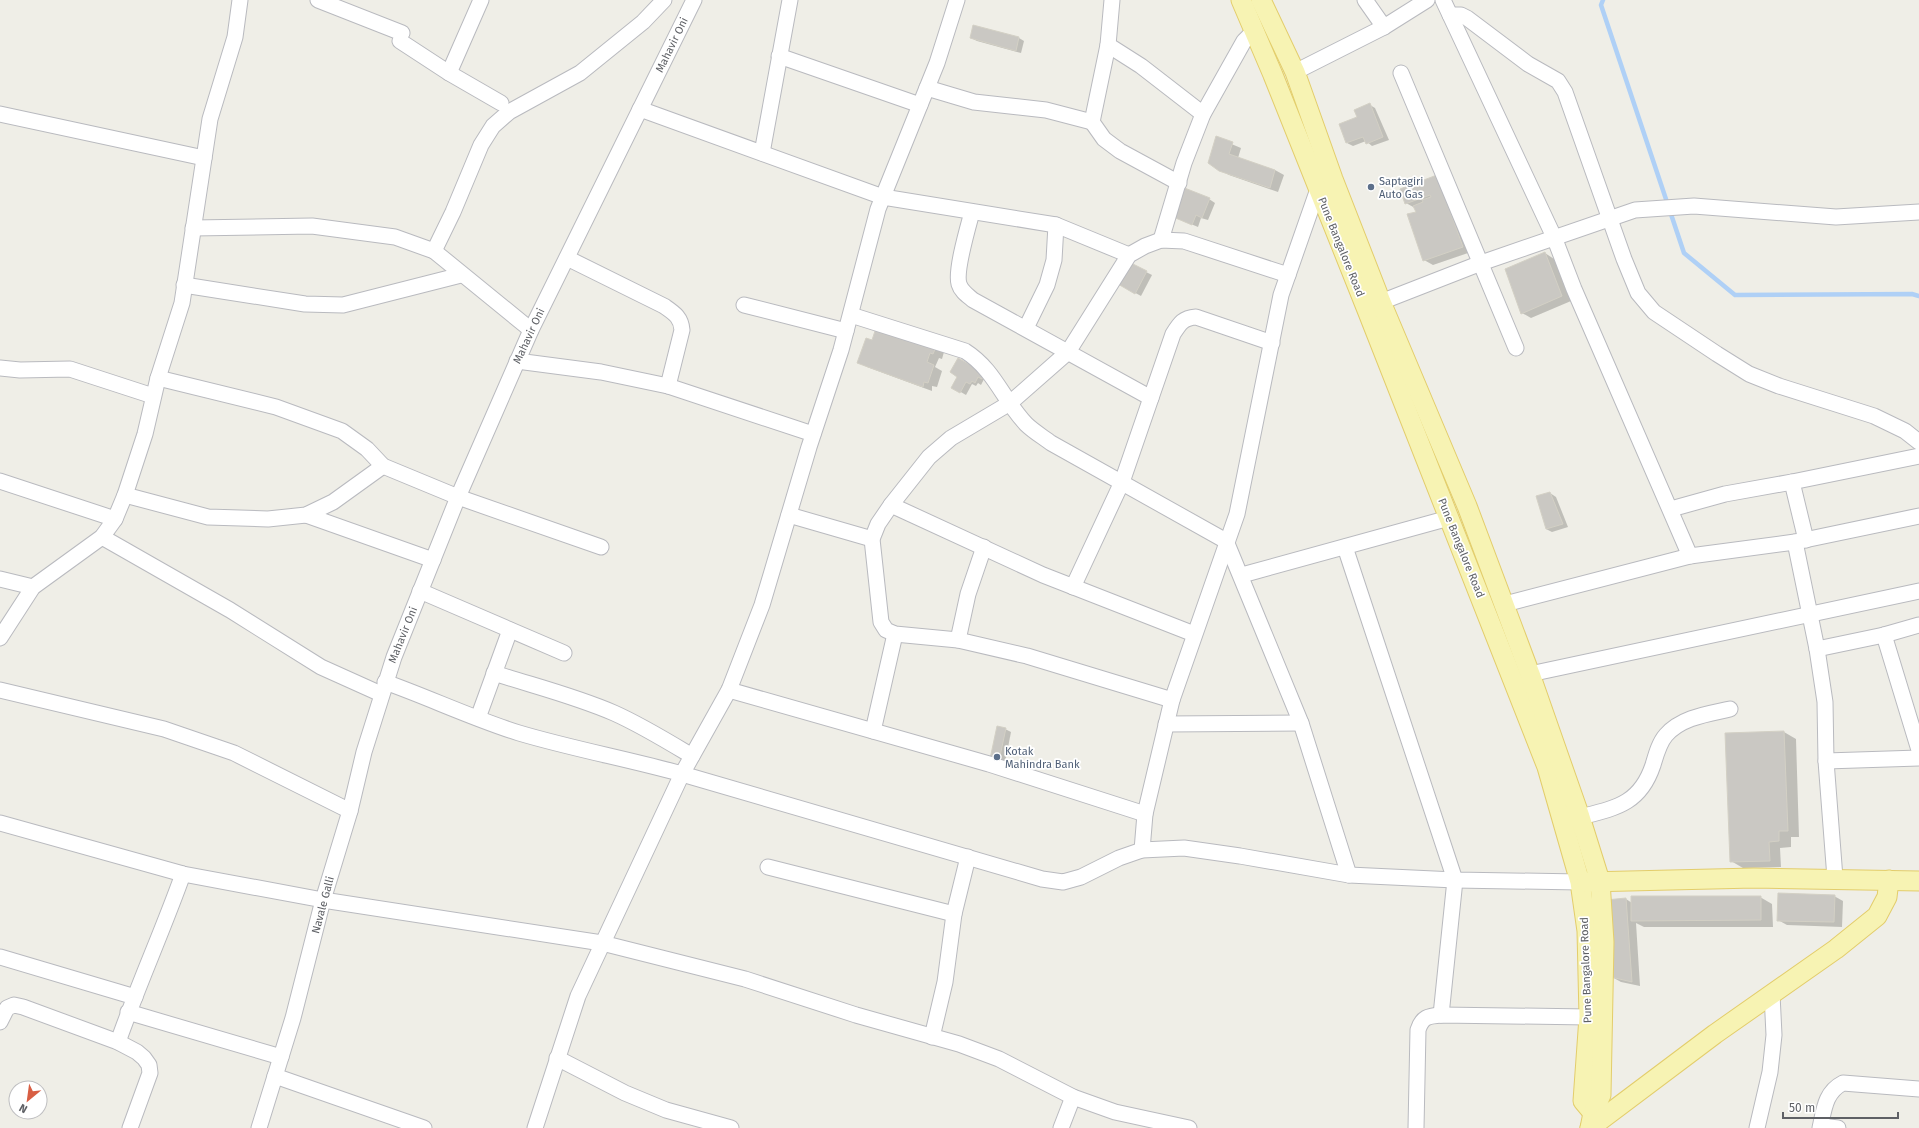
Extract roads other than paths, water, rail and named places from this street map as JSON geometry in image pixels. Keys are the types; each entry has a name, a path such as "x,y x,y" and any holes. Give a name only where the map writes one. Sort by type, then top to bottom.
{"main road":[{"name":"Pune Bangalore Road","path":"1241,0 1318,189 1547,767 1580,882 1587,931 1589,1017 1583,1101 1591,1123"},
{"name":"Pune Bangalore Road","path":"1261,0 1295,72 1333,179 1381,302 1467,506 1505,604 1580,816 1600,882 1604,942 1602,1095 1591,1123"},
{"path":"1580,882 1835,878 1919,881"},
{"path":"1591,1123 1836,949 1877,916 1887,897 1889,880"}],"street":[{"path":"0,638 33,587 102,537 116,519 145,434 158,378 182,303 210,119 235,36 240,0"},
{"path":"318,0 401,37 450,73 501,103"},
{"path":"450,73 480,0"},
{"path":"434,251 453,212 481,145 493,126 508,112 580,73 643,22 664,0"},
{"path":"762,153 790,0"},
{"path":"535,1128 578,996 682,774 729,690 762,605 851,315 878,209 938,63 957,0"},
{"path":"1092,122 1108,45 1112,0"},
{"path":"1365,0 1384,27"},
{"path":"1295,72 1384,27 1427,0"},
{"path":"1443,0 1554,237 1574,289 1671,509 1690,556"},
{"name":"Mahavir Oni","path":"383,688 458,497 517,361 640,109 688,2"},
{"path":"1450,15 1461,15 1467,18 1528,64 1558,81 1565,92 1609,218 1638,294 1654,312 1749,374 1779,386 1874,416 1905,431 1919,442"},
{"path":"1161,240 1193,136 1203,114 1244,41 1254,32"},
{"path":"1108,45 1141,66 1203,114"},
{"path":"779,56 920,105"},
{"path":"1401,72 1516,348"},
{"path":"927,88 974,102 1046,110 1092,122 1104,140 1120,151 1179,183"},
{"path":"640,109 883,197 1056,225 1128,254"},
{"path":"0,114 204,158"},
{"path":"1142,850 1145,814 1172,700 1226,541 1237,514 1281,295 1318,189"},
{"path":"1381,302 1481,263 1635,210 1694,206 1836,217 1919,212"},
{"path":"972,212 959,267 958,283 962,291 973,300 1151,398"},
{"path":"1026,328 1047,285 1054,260 1056,225"},
{"path":"193,228 312,226 395,237 434,251 531,330"},
{"path":"1172,700 1027,656 958,640 895,634 886,630 881,622 872,539 878,524 891,505 929,457 951,438 1010,403 1068,352 1128,254 1161,240 1184,241 1288,275"},
{"path":"567,258 664,306 676,314 682,321 682,330 668,386"},
{"path":"184,285 305,304 343,306 461,274"},
{"path":"744,305 846,331"},
{"path":"851,315 965,351 977,358 987,369 1027,425 1051,443 1226,541 1242,575 1301,723 1349,875"},
{"path":"1073,587 1122,482 1173,334 1181,322 1188,318 1196,317 1272,343"},
{"path":"517,361 601,372 668,386 814,434"},
{"path":"0,368 20,370 70,369 153,396"},
{"path":"158,378 276,407 342,432 366,449 383,466 458,497 601,547"},
{"path":"1671,509 1725,494 1919,456"},
{"path":"125,495 208,517 268,519 306,515 333,502 383,466"},
{"path":"0,481 116,519"},
{"path":"1792,482 1824,702 1826,761 1835,878"},
{"path":"891,505 1043,575 1194,634"},
{"path":"306,515 433,560"},
{"path":"789,515 872,539"},
{"path":"1505,604 1690,556 1801,541 1919,516"},
{"path":"1242,575 1449,518"},
{"path":"102,537 230,610 322,667 562,745 682,774 968,856 1042,879 1063,882 1081,877 1119,858 1142,850 1184,848 1349,875 1455,880 1580,882"},
{"path":"958,640 968,594 984,547"},
{"path":"1345,547 1455,880 1441,1014"},
{"path":"0,579 33,587"},
{"path":"420,591 564,653"},
{"path":"1530,674 1810,613 1919,591"},
{"path":"1817,649 1884,635 1919,625"},
{"path":"478,718 510,630"},
{"path":"873,731 895,634"},
{"path":"1884,635 1919,750"},
{"path":"494,673 577,699 614,713 655,734 692,756"},
{"name":"Navale Galli","path":"259,1128 293,1018 323,900 350,811 383,688"},
{"path":"0,690 164,729 234,753 350,811"},
{"path":"729,690 989,764 1145,814"},
{"path":"1580,816 1615,809 1634,797 1644,785 1658,750 1666,735 1681,723 1692,718 1730,709"},
{"path":"1166,724 1301,723"},
{"path":"1826,761 1919,758"},
{"path":"0,823 183,874 323,900 602,943 745,980 932,1037 999,1059 1073,1097 1115,1112 1153,1125 1189,1128"},
{"path":"932,1037 945,982 954,914 968,856"},
{"path":"768,867 954,914"},
{"path":"118,1042 128,1012 161,934 183,874"},
{"path":"0,957 135,997"},
{"path":"1757,1128 1770,1072 1774,1035 1772,994"},
{"path":"0,1022 7,1008 14,1005 118,1042 137,1052 149,1065 150,1073 130,1128"},
{"path":"128,1012 281,1057"},
{"path":"1416,1128 1418,1030 1420,1021 1426,1017 1441,1014 1589,1017"},
{"path":"558,1058 625,1093 652,1104 731,1128"},
{"path":"275,1076 424,1128"},
{"path":"1838,1128 1821,1127 1827,1097 1835,1087 1843,1083 1919,1088"},
{"path":"1061,1128 1073,1097"}],"waterway":[{"path":"1603,0 1601,5 1684,253 1735,295 1912,294 1919,296"}],"place":[{"name":"Saptagiri Auto Gas","path":"1371,187"},
{"name":"Kotak Mahindra Bank","path":"997,757"}]}
